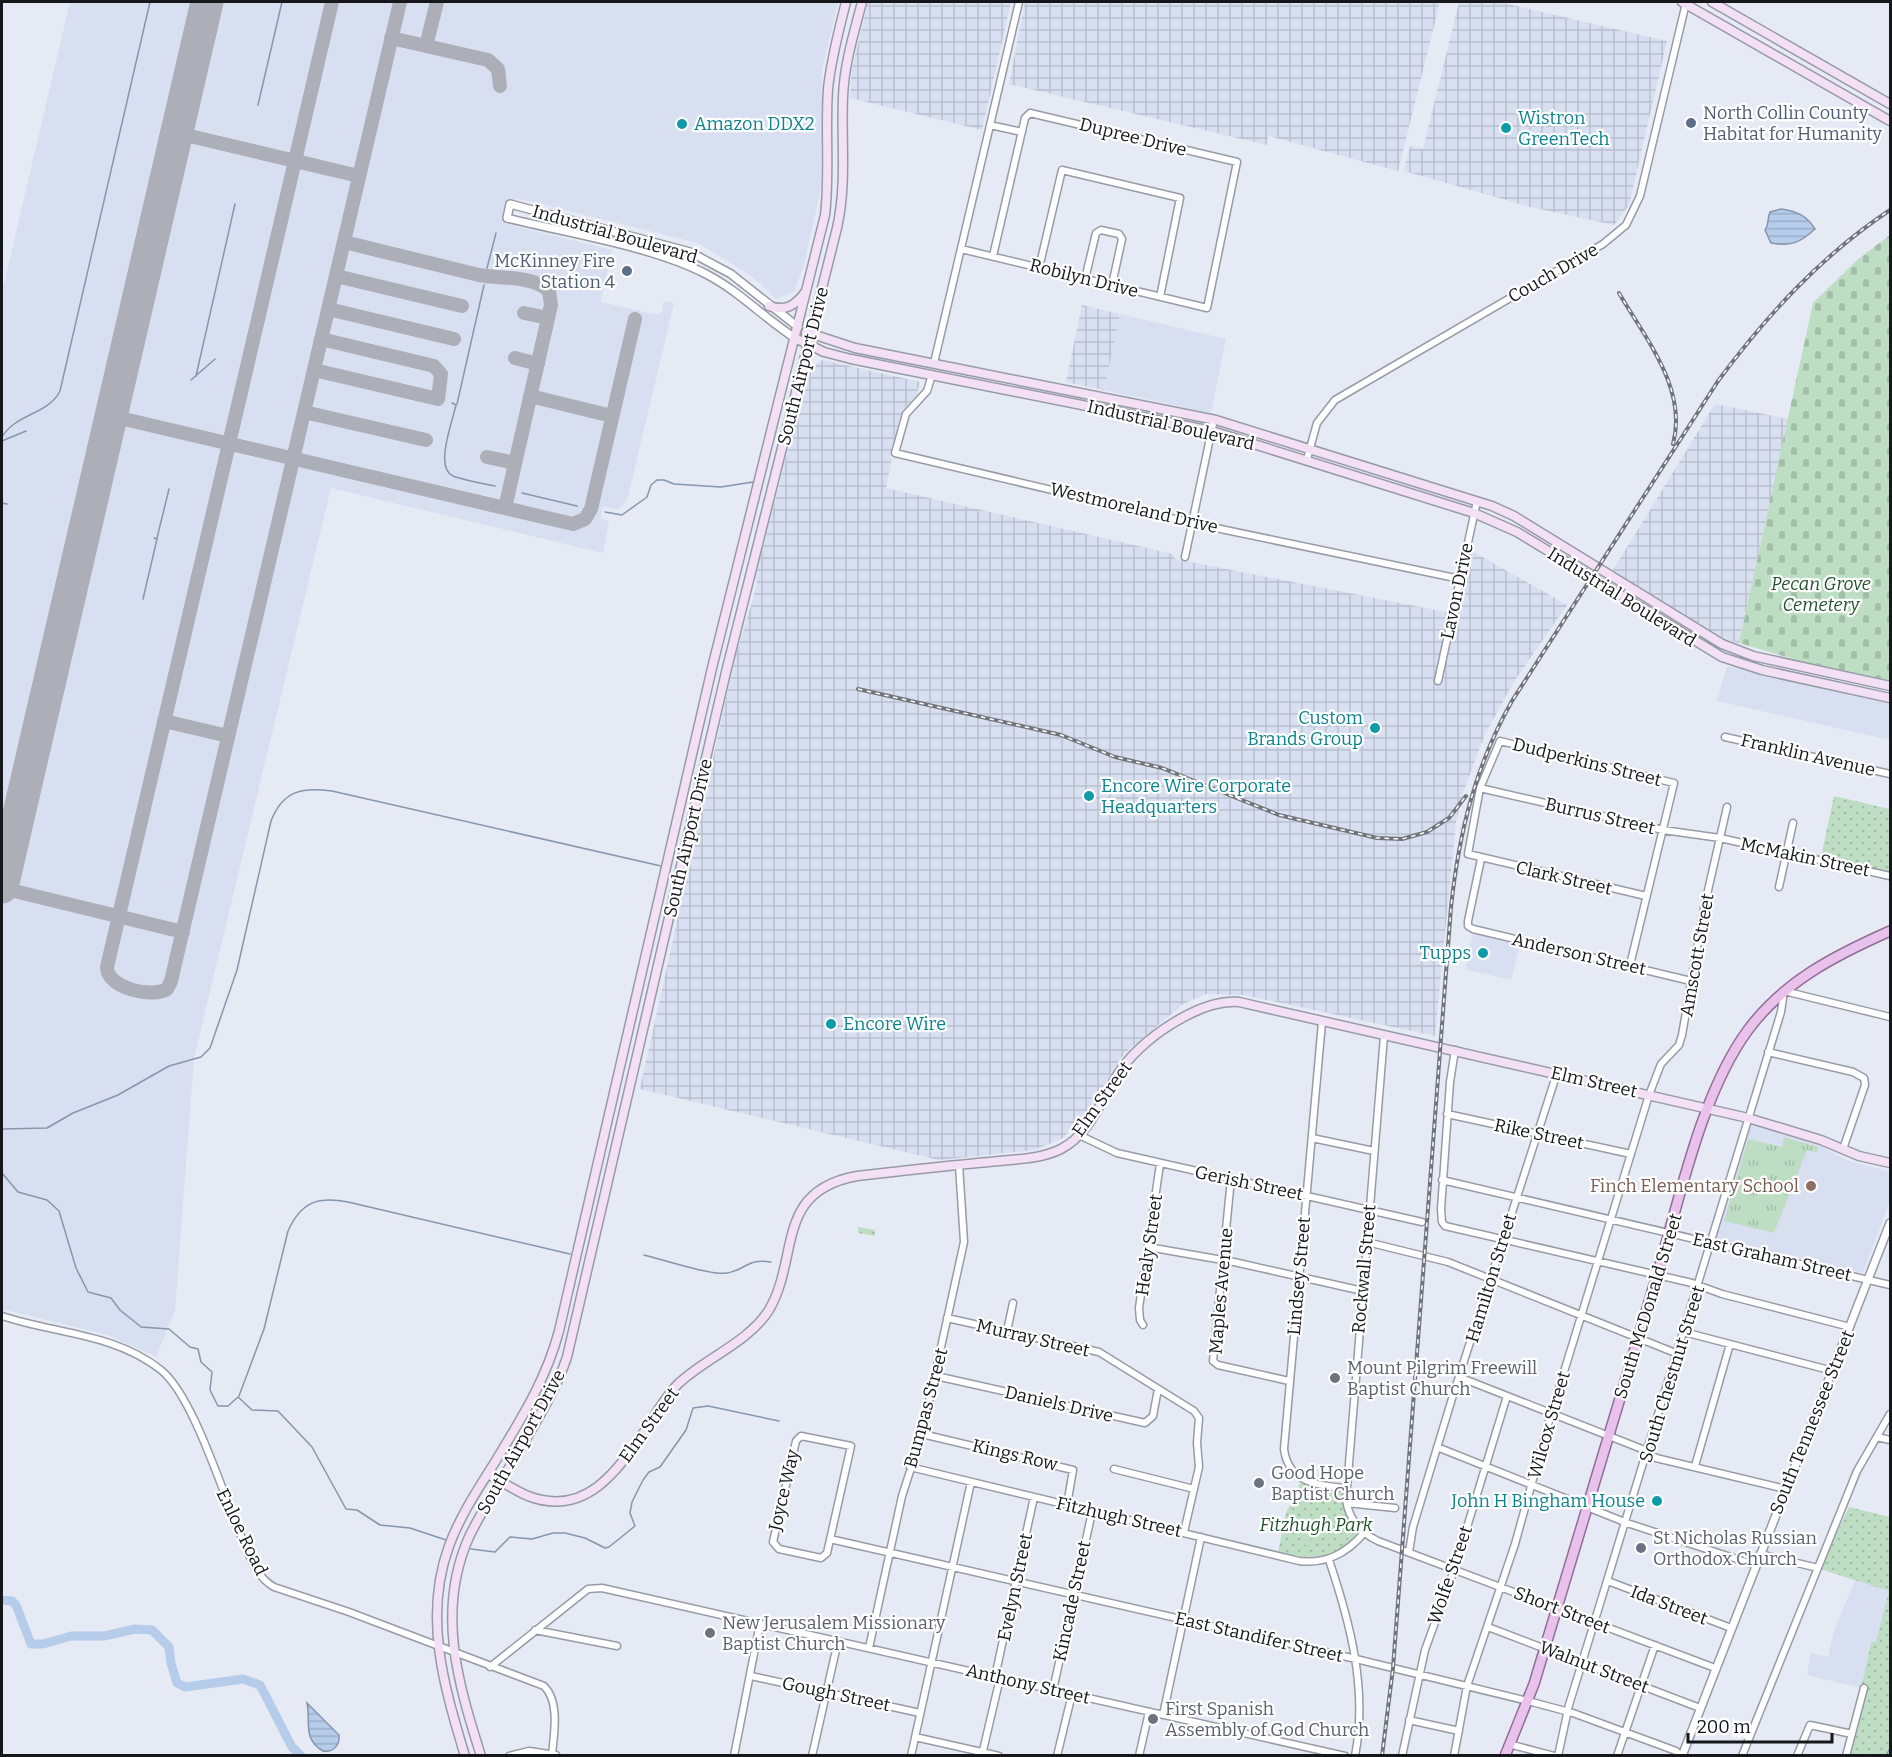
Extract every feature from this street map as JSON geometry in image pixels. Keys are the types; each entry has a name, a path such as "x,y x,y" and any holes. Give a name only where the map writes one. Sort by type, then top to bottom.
{"main road":[{"name":"South Airport Drive","path":"465,1755 441,1674 437,1647 437,1603 448,1548 538,1389 552,1356 712,668 824,219 829,181 828,90 835,44 846,2"},
{"name":"South Airport Drive","path":"481,1755 453,1653 452,1604 457,1574 470,1536 554,1391 567,1357 726,672 838,223 844,172 843,93 847,63 862,2"},
{"path":"1684,2 1890,121"},
{"path":"1712,2 1888,103"},
{"path":"824,219 838,223"},
{"path":"769,306 787,308 800,300 808,289"},
{"name":"Industrial Boulevard","path":"798,327 843,346 1214,419 1477,501 1514,516 1711,639 1738,651 1890,686"},
{"name":"Industrial Boulevard","path":"795,338 843,357 1212,430 1474,513 1517,532 1704,648 1734,662 1890,698"},
{"path":"932,375 934,363"},
{"path":"1069,402 1071,391"},
{"path":"1618,594 1628,592 1647,603 1658,605 1654,617"},
{"path":"712,668 726,672"},
{"path":"1847,688 1849,677"},
{"path":"1862,691 1864,680"},
{"name":"South McDonald Street","path":"1504,1755 1528,1701 1708,1108 1721,1074 1757,1018 1784,991 1824,963 1890,931"},
{"name":"Elm Street","path":"488,1474 527,1496 552,1501 581,1496 605,1483 624,1462 673,1390 750,1331 764,1317 776,1294 793,1226 801,1210 813,1197 832,1184 850,1177 1043,1155 1062,1148 1079,1135 1124,1066 1189,1012 1212,1004 1234,1002 1708,1108 1748,1118 1890,1163"}],"street":[{"path":"934,363 1018,2"},
{"name":"Couch Drive","path":"1307,459 1322,414 1339,398 1608,241 1626,225 1640,196 1684,2"},
{"name":"Dupree Drive","path":"1022,132 1026,117 1033,113 1237,162 1207,308"},
{"path":"990,125 1022,132 993,256"},
{"path":"1039,268 1062,170 1180,198 1160,297"},
{"name":"Industrial Boulevard","path":"795,338 732,290 686,264 507,218 510,204 690,252 731,274 798,327"},
{"path":"1085,279 1096,233 1101,230 1119,234 1122,239 1113,285"},
{"name":"Robilyn Drive","path":"961,249 1207,308"},
{"name":"Westmoreland Drive","path":"932,375 927,391 906,414 895,453 1192,522 1460,579"},
{"path":"1185,557 1214,419"},
{"name":"Lavon Drive","path":"1438,681 1477,501"},
{"name":"Franklin Avenue","path":"1725,737 1890,774"},
{"name":"Dudperkins Street","path":"1480,788 1500,741 1674,783 1664,830"},
{"path":"1480,788 1467,850 1472,857 1481,859"},
{"name":"Burrus Street","path":"1480,788 1664,830 1720,838"},
{"name":"Amscott Street","path":"1649,1095 1661,1064 1679,1045 1727,807"},
{"path":"1779,887 1793,823"},
{"path":"1630,965 1664,830"},
{"name":"McMakin Street","path":"1720,838 1890,876"},
{"name":"Clark Street","path":"1481,859 1646,896"},
{"name":"Anderson Street","path":"1481,859 1468,926 1691,981"},
{"path":"1784,991 1890,1017"},
{"name":"South Chestnut Street","path":"1558,1755 1568,1711 1678,1354 1784,991"},
{"name":"Lindsey Street","path":"1322,1022 1284,1445 1290,1467 1299,1477 1311,1484 1347,1488"},
{"name":"Rockwall Street","path":"1364,1533 1354,1522 1347,1503 1347,1488 1384,1036"},
{"path":"1455,1050 1447,1114 1441,1209 1441,1217 1445,1226 1658,1274 1722,1294 1850,1327"},
{"path":"1768,1052 1854,1072 1864,1078 1865,1085 1843,1149"},
{"name":"Hamilton Street","path":"1409,1552 1413,1527 1437,1447 1557,1073"},
{"name":"Wilcox Street","path":"1454,1755 1467,1686 1501,1587 1551,1414 1649,1095"},
{"name":"Rike Street","path":"1447,1114 1631,1154"},
{"name":"Gerish Street","path":"1079,1135 1117,1153 1160,1164 1422,1222"},
{"path":"1311,1138 1374,1151"},
{"name":"Healy Street","path":"1143,1325 1139,1308 1160,1164"},
{"name":"Bumpas Street","path":"869,1648 910,1467 922,1434 936,1376 964,1242 959,1165"},
{"name":"Maples Avenue","path":"1231,1179 1214,1362 1289,1381"},
{"name":"East Graham Street","path":"1443,1180 1890,1285"},
{"name":"South Tennessee Street","path":"1681,1755 1890,1223"},
{"path":"1367,1242 1425,1254 1678,1354"},
{"path":"1148,1247 1223,1260 1363,1291"},
{"path":"1007,1331 1013,1303"},
{"name":"Enloe Road","path":"2,1316 109,1342 135,1354 160,1370 186,1401 226,1503 255,1567 265,1581 274,1587 349,1612 490,1668 544,1686 552,1694 554,1755"},
{"name":"Murray Street","path":"947,1318 1070,1341 1099,1352 1194,1411 1199,1418 1197,1443 1200,1462 1184,1532"},
{"path":"1684,1332 1833,1371"},
{"path":"1695,1466 1730,1344"},
{"name":"Daniels Drive","path":"936,1376 1145,1423 1153,1416 1158,1389"},
{"path":"1459,1377 1648,1452 1656,1458 1786,1489"},
{"name":"Wolfe Street","path":"1402,1755 1419,1674 1434,1623 1454,1570 1507,1396"},
{"path":"1742,1755 1857,1471 1890,1414"},
{"name":"Kings Row","path":"922,1434 1073,1470 1067,1505"},
{"name":"Joyce Way","path":"800,1437 851,1446 830,1539 824,1557 817,1558 781,1550 774,1545 773,1540 793,1454 800,1437"},
{"path":"1877,1437 1890,1440"},
{"path":"1437,1447 1627,1523 1755,1565"},
{"name":"Fitzhugh Street","path":"910,1467 1299,1561 1329,1560"},
{"path":"1114,1469 1194,1489"},
{"path":"911,1755 954,1569 971,1482"},
{"name":"Evelyn Street","path":"982,1754 1034,1497"},
{"path":"1347,1503 1395,1508"},
{"name":"Kincade Street","path":"1053,1690 1092,1512"},
{"path":"1355,1755 1359,1698 1356,1659 1329,1560 1350,1548 1364,1533 1409,1552"},
{"path":"1163,1715 1201,1537"},
{"name":"East Standifer Street","path":"830,1539 1356,1659 1568,1711 1681,1755"},
{"name":"Short Street","path":"1409,1552 1715,1668"},
{"path":"1760,1554 1818,1568"},
{"name":"Ida Street","path":"1608,1581 1731,1628"},
{"name":"Anthony Street","path":"490,1668 588,1589 594,1588 760,1623 1345,1755"},
{"path":"734,1755 760,1623"},
{"name":"Walnut Street","path":"1488,1627 1700,1708"},
{"path":"535,1630 617,1646"},
{"path":"812,1755 838,1641"},
{"path":"1617,1755 1655,1645"},
{"name":"Gough Street","path":"751,1676 920,1713"},
{"path":"1846,1755 1864,1689"},
{"path":"1057,1755 1072,1694"},
{"path":"1139,1755 1149,1712"},
{"path":"1409,1720 1459,1731"},
{"path":"1797,1755 1810,1725 1852,1734"},
{"path":"915,1737 982,1754 999,1755"},
{"path":"1509,1744 1554,1755"},
{"path":"509,1755 529,1751 554,1755"}],"shaded area":[{"path":"70,2 838,2 822,70 821,188 804,265 794,292 776,299 753,277 698,243 516,198 510,225 612,250 601,302 657,315 662,312 664,301 674,303 627,501 618,509 603,507 601,518 609,522 603,553 331,488 194,1058 175,1310 156,1357 108,1335 2,1309 2,292"},
{"path":"868,2 1011,2 982,130 850,98 852,69"},
{"path":"1025,2 1440,2 1398,171 1268,136 1267,145 1009,84"},
{"path":"1459,2 1499,2 1667,41 1629,205 1614,225 1530,207 1404,171 1410,146 1423,149"},
{"path":"1082,305 1120,314 1104,390 1066,382"},
{"path":"1120,314 1226,339 1211,413 1104,390"},
{"name":"Encore Wire","path":"823,360 920,382 916,397 907,405 900,417 889,457 892,458 886,488 1173,554 1175,559 1456,614 1470,550 1567,605 1515,680 1485,734 1463,793 1456,822 1435,1036 1244,995 1206,994 1183,1004 1123,1055 1081,1122 1061,1139 1034,1150 939,1160 640,1089 735,658 757,585 756,575 811,366"},
{"path":"1715,404 1788,419 1739,643 1716,638 1613,570"},
{"path":"1727,666 1890,702 1890,740 1717,701"},
{"name":"Tupps","path":"1473,933 1520,944 1511,980 1465,969"},
{"name":"Finch Elementary School","path":"1751,1125 1817,1144 1846,1160 1890,1172 1890,1201 1863,1273 1716,1239"},
{"path":"1855,1580 1889,1591 1876,1643 1870,1642 1861,1688 1807,1675 1811,1653 1828,1657 1834,1631"}],"green space":[{"name":"Pecan Grove Cemetery","path":"1890,235 1890,681 1797,660 1739,643 1813,303 1858,259"},
{"path":"1834,796 1890,809 1890,872 1821,857"},
{"path":"1784,1137 1818,1147 1817,1153 1807,1150 1774,1233 1724,1221 1748,1139 1782,1147"},
{"path":"858,1227 875,1230 875,1236 858,1233"},
{"name":"Fitzhugh Park","path":"1300,1483 1342,1491 1344,1506 1358,1533 1350,1542 1322,1556 1301,1556 1278,1552 1286,1513"},
{"path":"1849,1507 1890,1517 1890,1755 1849,1755 1865,1689 1861,1688 1871,1642 1876,1642 1889,1591 1820,1569"},
{"path":"1303,1528 1313,1530 1310,1546 1300,1544"}],"water":[{"path":"1781,209 1801,215 1815,229 1795,242 1771,243 1765,230 1769,215 1770,212"},
{"path":"307,1703 339,1735 337,1745 333,1749 323,1751 312,1741"}],"waterway":[{"path":"2,437 15,423 48,405 60,391 150,2"},
{"path":"258,105 282,2"},
{"path":"196,376 235,204"},
{"path":"487,268 496,233"},
{"path":"457,404 484,285"},
{"path":"191,380 215,359"},
{"path":"452,403 456,405 446,443 445,464 448,471 458,478 495,486"},
{"path":"2,441 26,431"},
{"path":"605,512 622,515 647,497 651,485 657,480 674,484 721,487 753,482"},
{"path":"157,538 169,489"},
{"path":"522,493 577,506"},
{"path":"2,503 7,504"},
{"path":"143,599 157,539 154,538"},
{"path":"2,1129 47,1128 73,1113 118,1095 169,1066 201,1057 210,1048 237,970 271,821 282,803 295,793 312,790 332,791 661,866"},
{"path":"2,1173 18,1192 47,1200 59,1211 76,1268 88,1292 111,1298 120,1310 141,1327 169,1329 190,1347 198,1349 201,1362 212,1372 210,1390 218,1406 228,1406 238,1397 252,1410 278,1411 312,1447 346,1509 357,1510 380,1525 410,1528 446,1540"},
{"path":"239,1396 264,1329 288,1231 299,1213 312,1203 328,1200 348,1202 570,1254"},
{"path":"644,1255 699,1270 720,1273 733,1272 752,1263 771,1262"},
{"path":"471,1549 495,1552 510,1537 532,1539 553,1533 565,1533 585,1538 605,1548 609,1547 635,1526 630,1513 632,1502 643,1480 649,1472 660,1467 686,1430 693,1408 708,1406 779,1421"},
{"path":"2,1600 12,1601 16,1605 31,1644 43,1644 71,1636 104,1636 135,1629 152,1630 169,1647 177,1683 185,1687 243,1679 260,1685 292,1747 301,1756"},
{"path":"1886,1756 1890,1748"}],"taxiway":[{"path":"332,2 107,967 114,981 142,992 160,992 167,989 171,981 400,2"},
{"path":"426,46 437,2"},
{"path":"391,38 488,60 498,69 500,86"},
{"path":"177,133 359,176"},
{"path":"344,242 479,275 534,282 549,291 551,305 505,508"},
{"path":"336,276 462,306"},
{"path":"328,309 454,339"},
{"path":"524,313 548,318"},
{"path":"111,416 573,524 585,519 591,509 635,319"},
{"path":"314,370 438,399 441,374 434,366 321,339"},
{"path":"515,358 538,364"},
{"path":"530,396 612,416"},
{"path":"304,412 426,440"},
{"path":"487,457 515,463"},
{"path":"164,721 228,736"},
{"path":"2,888 183,932"}],"runway":[{"path":"2,887 207,2"}],"railway":[{"path":"1382,1756 1393,1668 1451,907 1464,826 1479,775 1499,725 1512,701 1718,381 1796,288 1841,247 1890,210"},
{"path":"1619,293 1651,346 1669,384 1675,404 1676,424 1673,444"},
{"path":"858,689 1061,735 1115,757 1162,768 1279,815 1377,838 1402,839 1427,832 1449,818 1466,796"}],"place":[{"name":"North Collin County Habitat for Humanity","path":"1691,123"},
{"name":"Amazon DDX2","path":"682,124"},
{"name":"Wistron GreenTech","path":"1506,128"},
{"name":"McKinney Fire Station 4","path":"627,271"},
{"name":"Custom Brands Group","path":"1375,728"},
{"name":"Encore Wire Corporate Headquarters","path":"1089,796"},
{"name":"Tupps","path":"1483,953"},
{"name":"Encore Wire","path":"831,1024"},
{"name":"Finch Elementary School","path":"1811,1186"},
{"name":"Mount Pilgrim Freewill Baptist Church","path":"1335,1378"},
{"name":"Good Hope Baptist Church","path":"1259,1483"},
{"name":"John H Bingham House","path":"1657,1501"},
{"name":"St Nicholas Russian Orthodox Church","path":"1641,1548"},
{"name":"New Jerusalem Missionary Baptist Church","path":"710,1633"},
{"name":"First Spanish Assembly of God Church","path":"1153,1719"}]}
